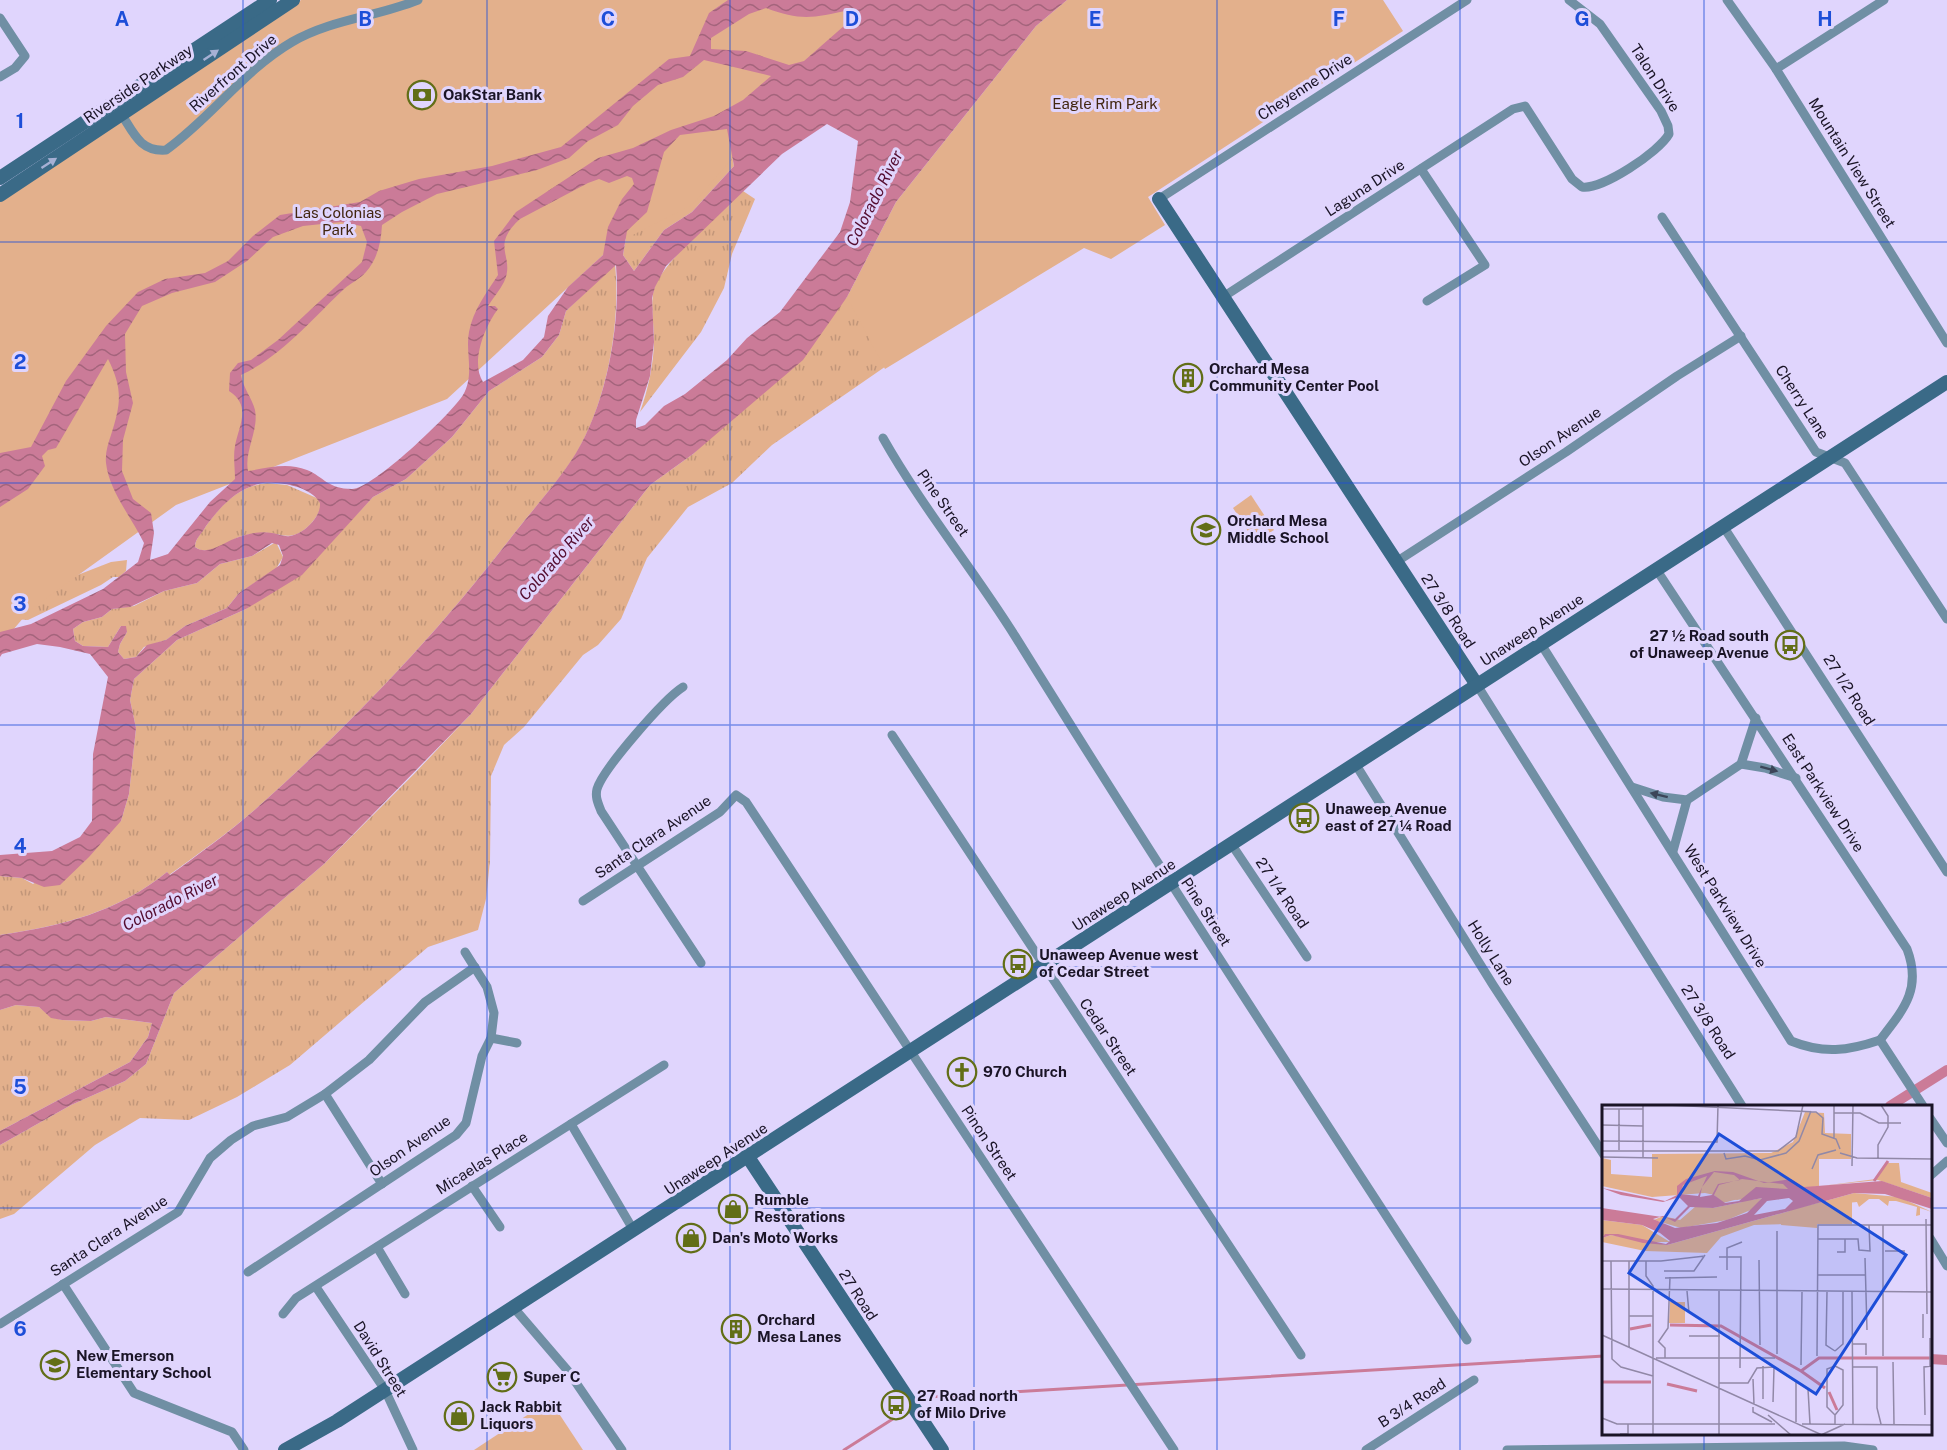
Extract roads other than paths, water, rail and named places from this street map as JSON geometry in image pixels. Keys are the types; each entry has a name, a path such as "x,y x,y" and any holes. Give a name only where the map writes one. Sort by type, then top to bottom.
{"main road":[{"name":"Riverside Parkway","path":"0,178 270,0"},
{"name":"Riverside Parkway","path":"0,195 293,0"},
{"name":"27 3/8 Road","path":"1159,199 1477,686"},
{"name":"Unaweep Avenue","path":"285,1450 385,1390 634,1231 1947,382"},
{"name":"27 Road","path":"748,1157 942,1450"}],"street":[{"name":"Riverfront Drive","path":"122,115 142,146 154,151 166,150 255,70 290,43 320,27 396,9 418,0"},
{"name":"Cheyenne Drive","path":"1159,199 1467,0"},
{"name":"Talon Drive","path":"1525,106 1572,178 1582,187 1600,184 1629,168 1657,149 1669,134 1661,111 1620,50 1600,24 1569,0"},
{"name":"Mountain View Street","path":"1727,0 1776,69 1947,343"},
{"path":"1776,69 1884,0"},
{"path":"0,18 25,56 15,68 0,77"},
{"name":"Laguna Drive","path":"1223,297 1514,109 1525,106"},
{"path":"1421,169 1485,265 1427,301"},
{"name":"Cherry Lane","path":"1662,217 1816,452 1845,463 1947,619"},
{"name":"Olson Avenue","path":"1396,562 1741,336"},
{"name":"Pine Street","path":"884,438 903,472 988,594 1170,885 1467,1340"},
{"name":"27 1/2 Road","path":"1723,526 1947,872"},
{"name":"East Parkview Drive","path":"1656,569 1796,777 1907,949 1914,968 1910,996 1880,1040"},
{"name":"West Parkview Drive","path":"1541,644 1791,1041 1808,1048 1829,1051 1854,1048 1880,1040"},
{"name":"27 3/8 Road","path":"1477,686 1741,1105"},
{"path":"683,687 660,706 600,781 596,791 601,811 701,963"},
{"path":"1632,787 1663,797 1687,800 1741,764 1756,718"},
{"name":"Cedar Street","path":"892,735 1301,1355"},
{"path":"1741,764 1796,777"},
{"name":"Holly Lane","path":"1356,765 1486,975 1602,1152"},
{"name":"Santa Clara Avenue","path":"583,901 720,812 736,795"},
{"name":"Pinon Street","path":"736,795 746,802 1174,1450"},
{"path":"1673,851 1687,800"},
{"name":"27 1/4 Road","path":"1232,844 1307,957"},
{"name":"Olson Avenue","path":"248,1272 456,1136 466,1123 482,1056 491,1038 494,1013 487,987 465,952"},
{"name":"Santa Clara Avenue","path":"0,1324 178,1212 210,1158 231,1140 253,1126 287,1117 325,1094 369,1060 425,1002 475,967"},
{"path":"491,1038 517,1043"},
{"path":"1880,1040 1922,1105"},
{"name":"Micaelas Place","path":"284,1314 296,1298 664,1065"},
{"path":"325,1094 382,1185"},
{"path":"1932,1121 1947,1143"},
{"path":"571,1124 634,1231"},
{"path":"1932,1174 1947,1161"},
{"path":"472,1186 500,1227"},
{"path":"1932,1241 1947,1266"},
{"path":"378,1246 405,1294"},
{"path":"63,1284 134,1393 232,1432 244,1450"},
{"name":"David Street","path":"316,1287 385,1390 413,1450"},
{"path":"514,1308 568,1371 622,1450"},
{"name":"B 3/4 Road","path":"1366,1450 1474,1380"},
{"path":"1508,1450 1844,1446 1868,1447 1873,1450"}],"water":[{"name":"Colorado River","path":"728,0 1067,0 1036,26 896,202 847,297 803,360 693,454 650,485 471,714 324,864 174,993 146,1064 125,1081 71,1105 0,1145 0,1131 130,1062 148,1037 152,1023 106,1017 91,1021 62,1020 51,1018 39,1007 16,1005 0,1010 0,935 67,922 88,915 129,897 167,872 170,875 226,833 293,775 360,710 424,642 554,485 587,433 610,362 616,312 616,265 566,311 559,335 542,357 489,391 452,437 406,479 373,497 302,575 246,609 177,640 134,679 130,700 136,728 129,794 121,821 60,885 44,887 22,878 0,876 0,855 52,851 80,837 92,821 93,754 108,677 90,654 60,647 37,644 2,654 0,657 0,632 31,624 103,589 138,562 144,543 116,494 106,463 119,397 116,379 108,359 56,448 48,450 42,456 45,466 28,489 0,507 0,453 31,447 66,381 106,326 138,292 165,279 205,273 228,261 253,236 280,215 360,202 379,191 419,179 492,166 561,147 669,59 690,56 709,13","holes":["766,8 788,15 807,17 849,10 853,18 804,61 789,65 746,51 711,49 711,38 749,14","704,60 771,76 743,100 714,116 671,130 633,148 598,158 516,212 494,241 498,275 481,302 471,324 468,340 469,372 467,387 463,395 428,433 377,477 352,489 337,487 307,470 292,466 248,471 248,456 256,418 254,406 241,375 283,347 344,289 366,272 378,250 382,225 437,194 537,170 569,158 588,141 618,125 633,106 658,85 683,77","827,124 858,141 850,202 840,232 780,312 747,338 727,360 685,394 664,406 645,425 636,428 636,420 650,376 654,342 652,298 666,266 782,154","727,129 734,166 692,212 664,230 634,271 623,255 627,231 647,212 664,152 680,135","627,176 632,178 634,184 622,199 608,227 603,255 568,287 548,316 544,337 523,360 483,382 479,374 479,355 484,334 498,309 495,306 488,306 504,282 507,273 504,244 506,237 520,219 599,179 609,183","341,222 361,226 367,242 362,262 278,340 251,360 238,363 230,373 229,391 236,397 242,409 234,450 235,479 210,502 168,554 150,560 154,533 151,513 133,499 122,471 123,440 133,403 126,372 125,334 142,306 172,293 215,282 247,261 273,237 303,226","263,483 294,486 315,497 320,503 320,508 311,524 295,535 255,533 211,549 200,550 195,547 197,539 218,512 230,499 245,489","272,543 279,545 283,556 280,565 239,593 227,608 185,626 166,640 147,645 136,657 124,659 118,652 127,632 126,626 121,626 108,647 83,646 75,641 73,629 83,622 102,617 112,609 130,607 164,591 197,583 220,564 252,556"]}],"waterway":[{"path":"1892,1105 1947,1070"},
{"path":"916,1405 928,1397 1602,1356"},
{"path":"1932,1359 1947,1360"},
{"path":"844,1450 910,1408"}],"place":[{"name":"OakStar Bank","path":"422,95"},
{"name":"Orchard Mesa Community Center Pool","path":"1188,378"},
{"name":"Orchard Mesa Middle School","path":"1206,530"},
{"name":"27 ½ Road south of Unaweep Avenue","path":"1790,645"},
{"name":"Unaweep Avenue east of 27 ¼ Road","path":"1304,818"},
{"name":"Unaweep Avenue west of Cedar Street","path":"1018,964"},
{"name":"970 Church","path":"962,1072"},
{"name":"Rumble Restorations","path":"733,1209"},
{"name":"Dan's Moto Works","path":"691,1238"},
{"name":"Orchard Mesa Lanes","path":"736,1329"},
{"name":"New Emerson Elementary School","path":"55,1365"},
{"name":"Super C","path":"502,1377"},
{"name":"27 Road north of Milo Drive","path":"896,1405"},
{"name":"Jack Rabbit Liquors","path":"459,1416"}],"park label":[{"name":"Eagle Rim Park","path":"1105,104"},
{"name":"Las Colonias Park","path":"338,222"}]}
